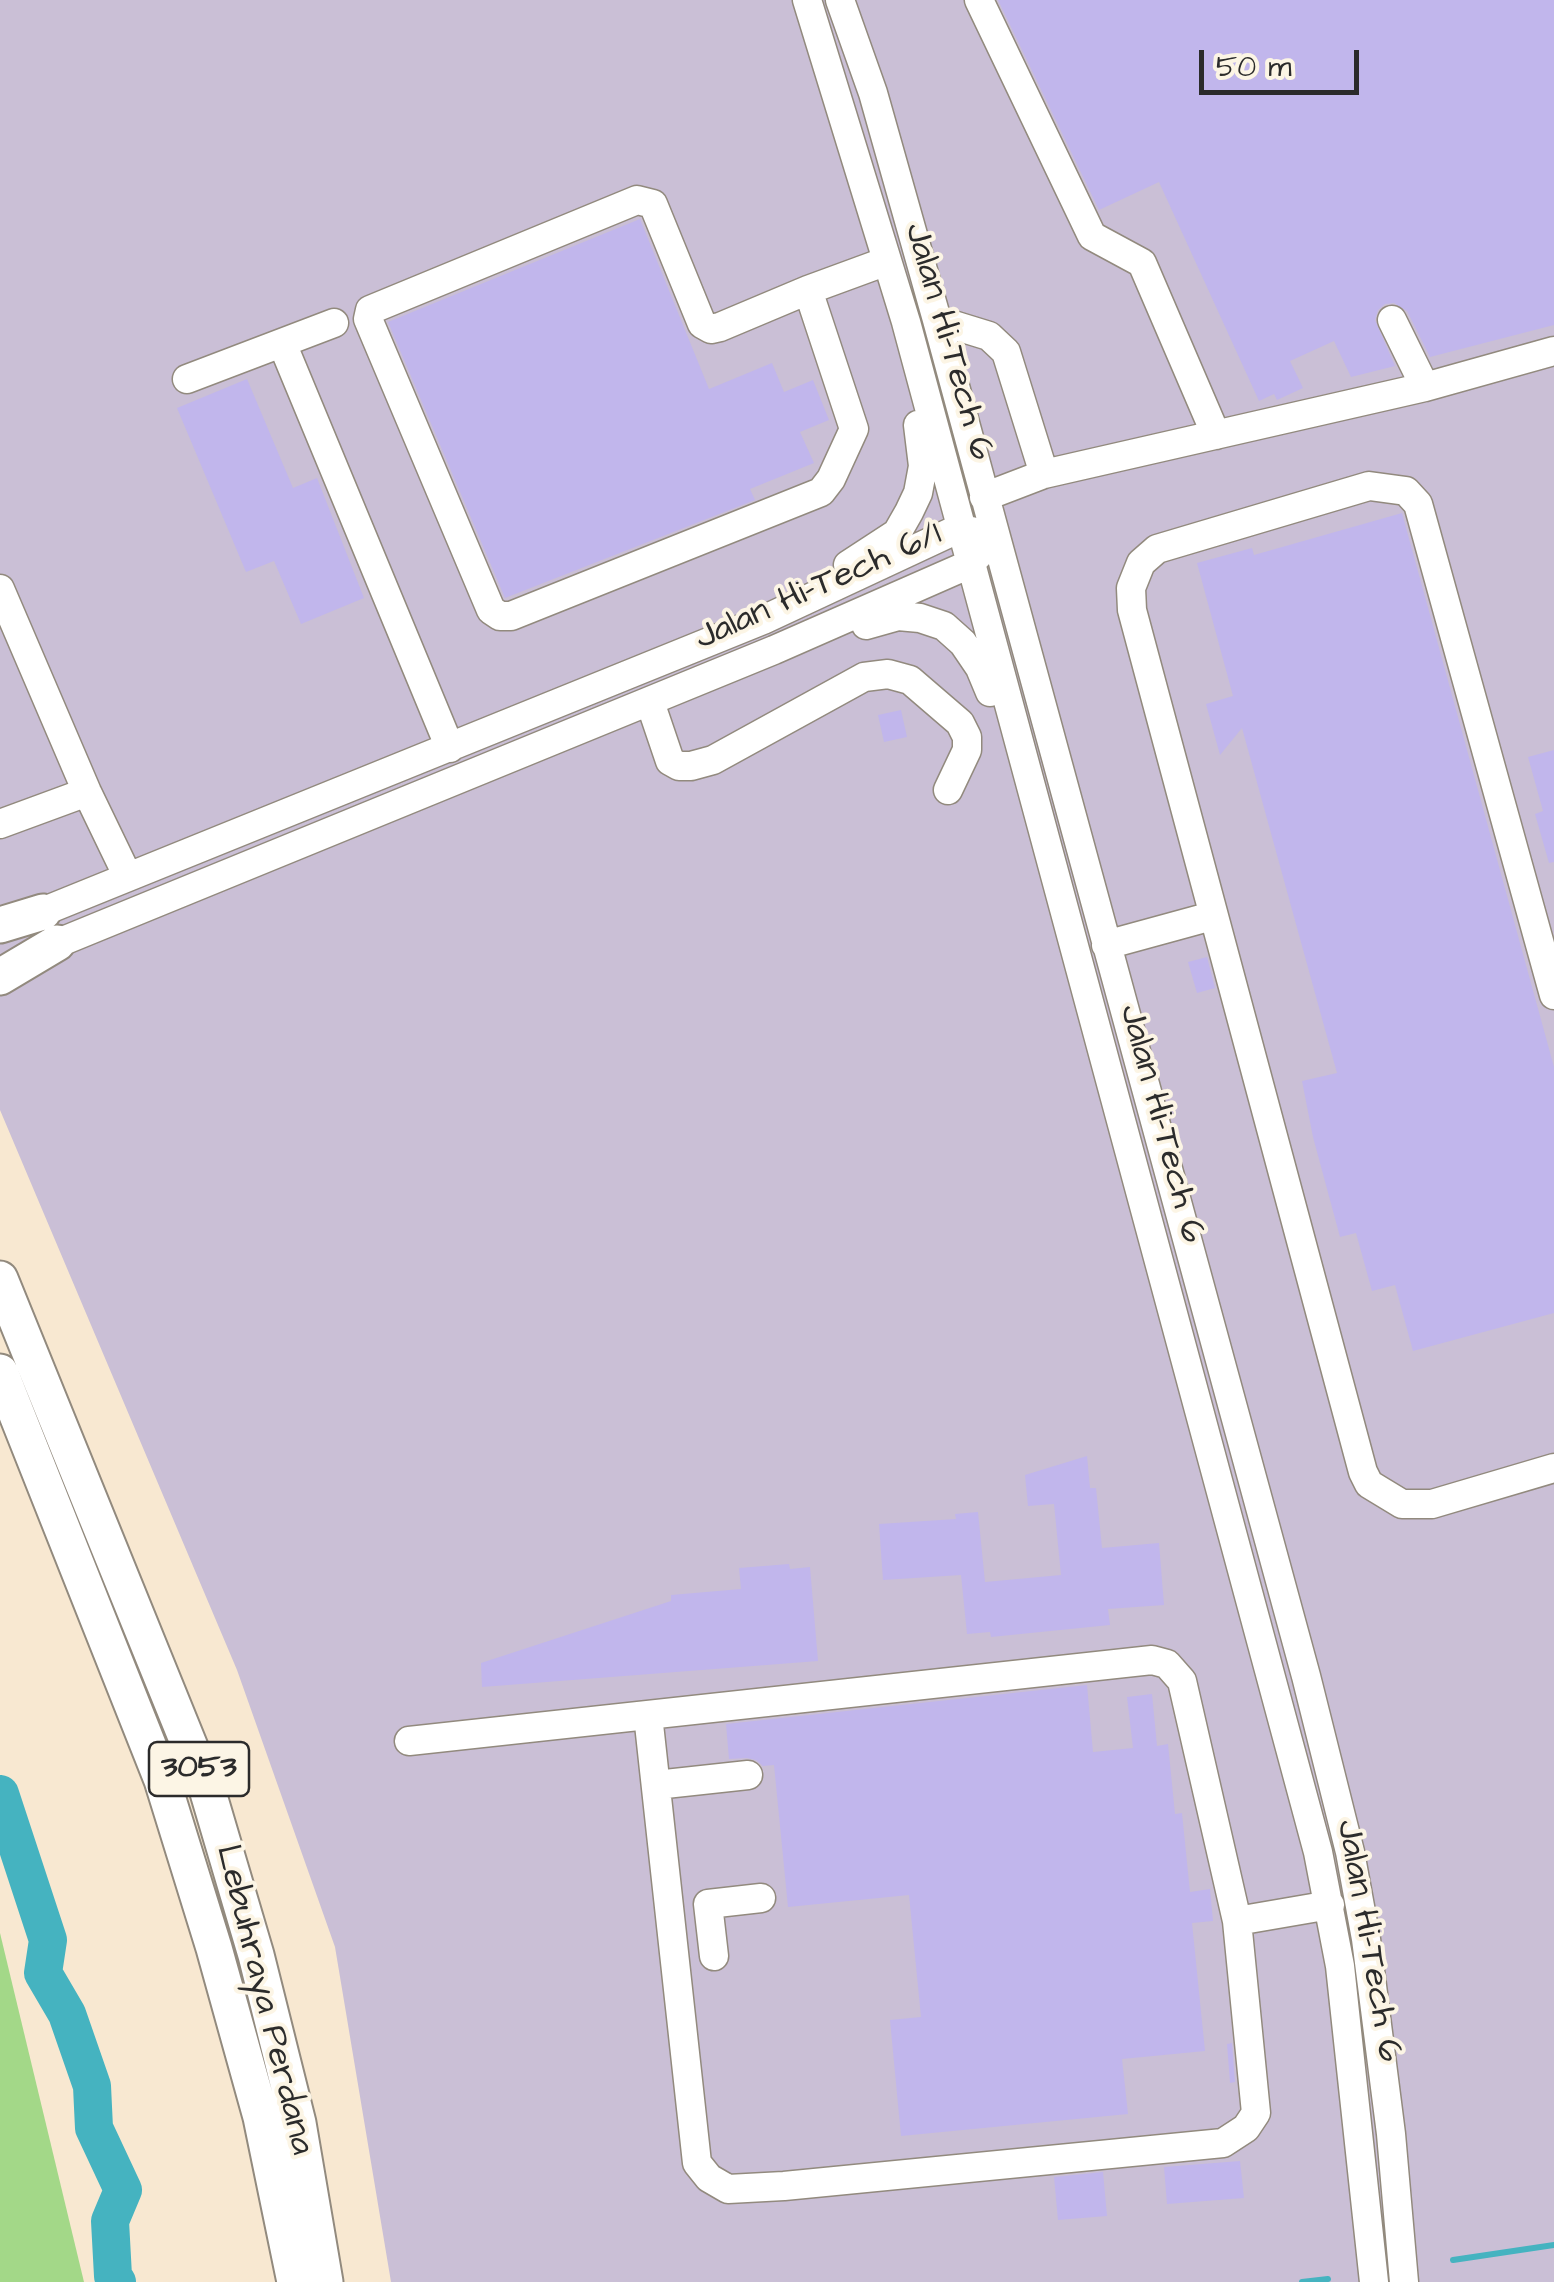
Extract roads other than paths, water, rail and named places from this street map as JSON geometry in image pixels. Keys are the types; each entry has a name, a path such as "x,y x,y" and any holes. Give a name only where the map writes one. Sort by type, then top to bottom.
{"main road":[{"path":"0,927 50,928"},
{"path":"0,978 50,928"},
{"name":"Lebuhraya Perdana","path":"0,1279 207,1788 256,1955 298,2123 325,2282"},
{"name":"Lebuhraya Perdana","path":"0,1372 162,1780 214,1948 260,2117 295,2282"}],"street":[{"name":"Jalan Hi-Tech 6","path":"807,0 906,322 1330,1905 1374,2282"},
{"name":"Jalan Hi-Tech 6","path":"840,0 873,94 937,320 1306,1676 1350,1852 1366,1939 1404,2282"},
{"path":"978,0 1092,236 1142,262 1216,435"},
{"path":"808,290 854,429 831,478 820,492 511,616 500,616 490,610 368,319 370,310 636,200 652,204 702,324 710,329 808,290 887,262"},
{"path":"937,320 988,336 1006,352 1044,474"},
{"path":"1392,320 1425,387"},
{"path":"763,620 897,532 918,494 923,466 906,322"},
{"path":"186,379 334,323"},
{"path":"282,344 450,748"},
{"path":"984,496 1044,474 1425,387 1554,352"},
{"path":"1554,995 1418,504 1406,491 1369,486 1157,549 1141,563 1131,588 1132,610 1363,1472 1369,1484 1402,1504 1432,1504 1554,1468"},
{"name":"Jalan Hi-Tech 6/1","path":"0,966 50,928 128,877 763,620 960,528 996,537 970,564 650,702 50,928"},
{"path":"0,589 86,792 128,877"},
{"path":"774,650 898,616 944,626 964,643 980,668 1029,786"},
{"path":"650,702 670,760 679,766 691,766 714,760 864,677 888,674 910,680 960,723 968,736 967,750 948,790"},
{"path":"0,824 86,792"},
{"path":"1106,945 1212,916"},
{"path":"410,1741 1152,1660 1166,1664 1182,1681 1236,1920 1256,2112 1246,2128 1223,2142 728,2189 709,2178 698,2164 648,1716"},
{"path":"656,1785 748,1775"},
{"path":"714,1956 708,1904 761,1898"},
{"path":"1236,1920 1330,1905"},
{"path":"1356,2282 1363,2175"},
{"path":"1395,2175 1418,2282"}],"waterway":[{"path":"0,1794 48,1940 43,1973 67,2014 92,2086 94,2128 123,2190 110,2221 113,2276 117,2282"},
{"path":"1453,2260 1554,2245"},
{"path":"1302,2282 1328,2279"}]}
